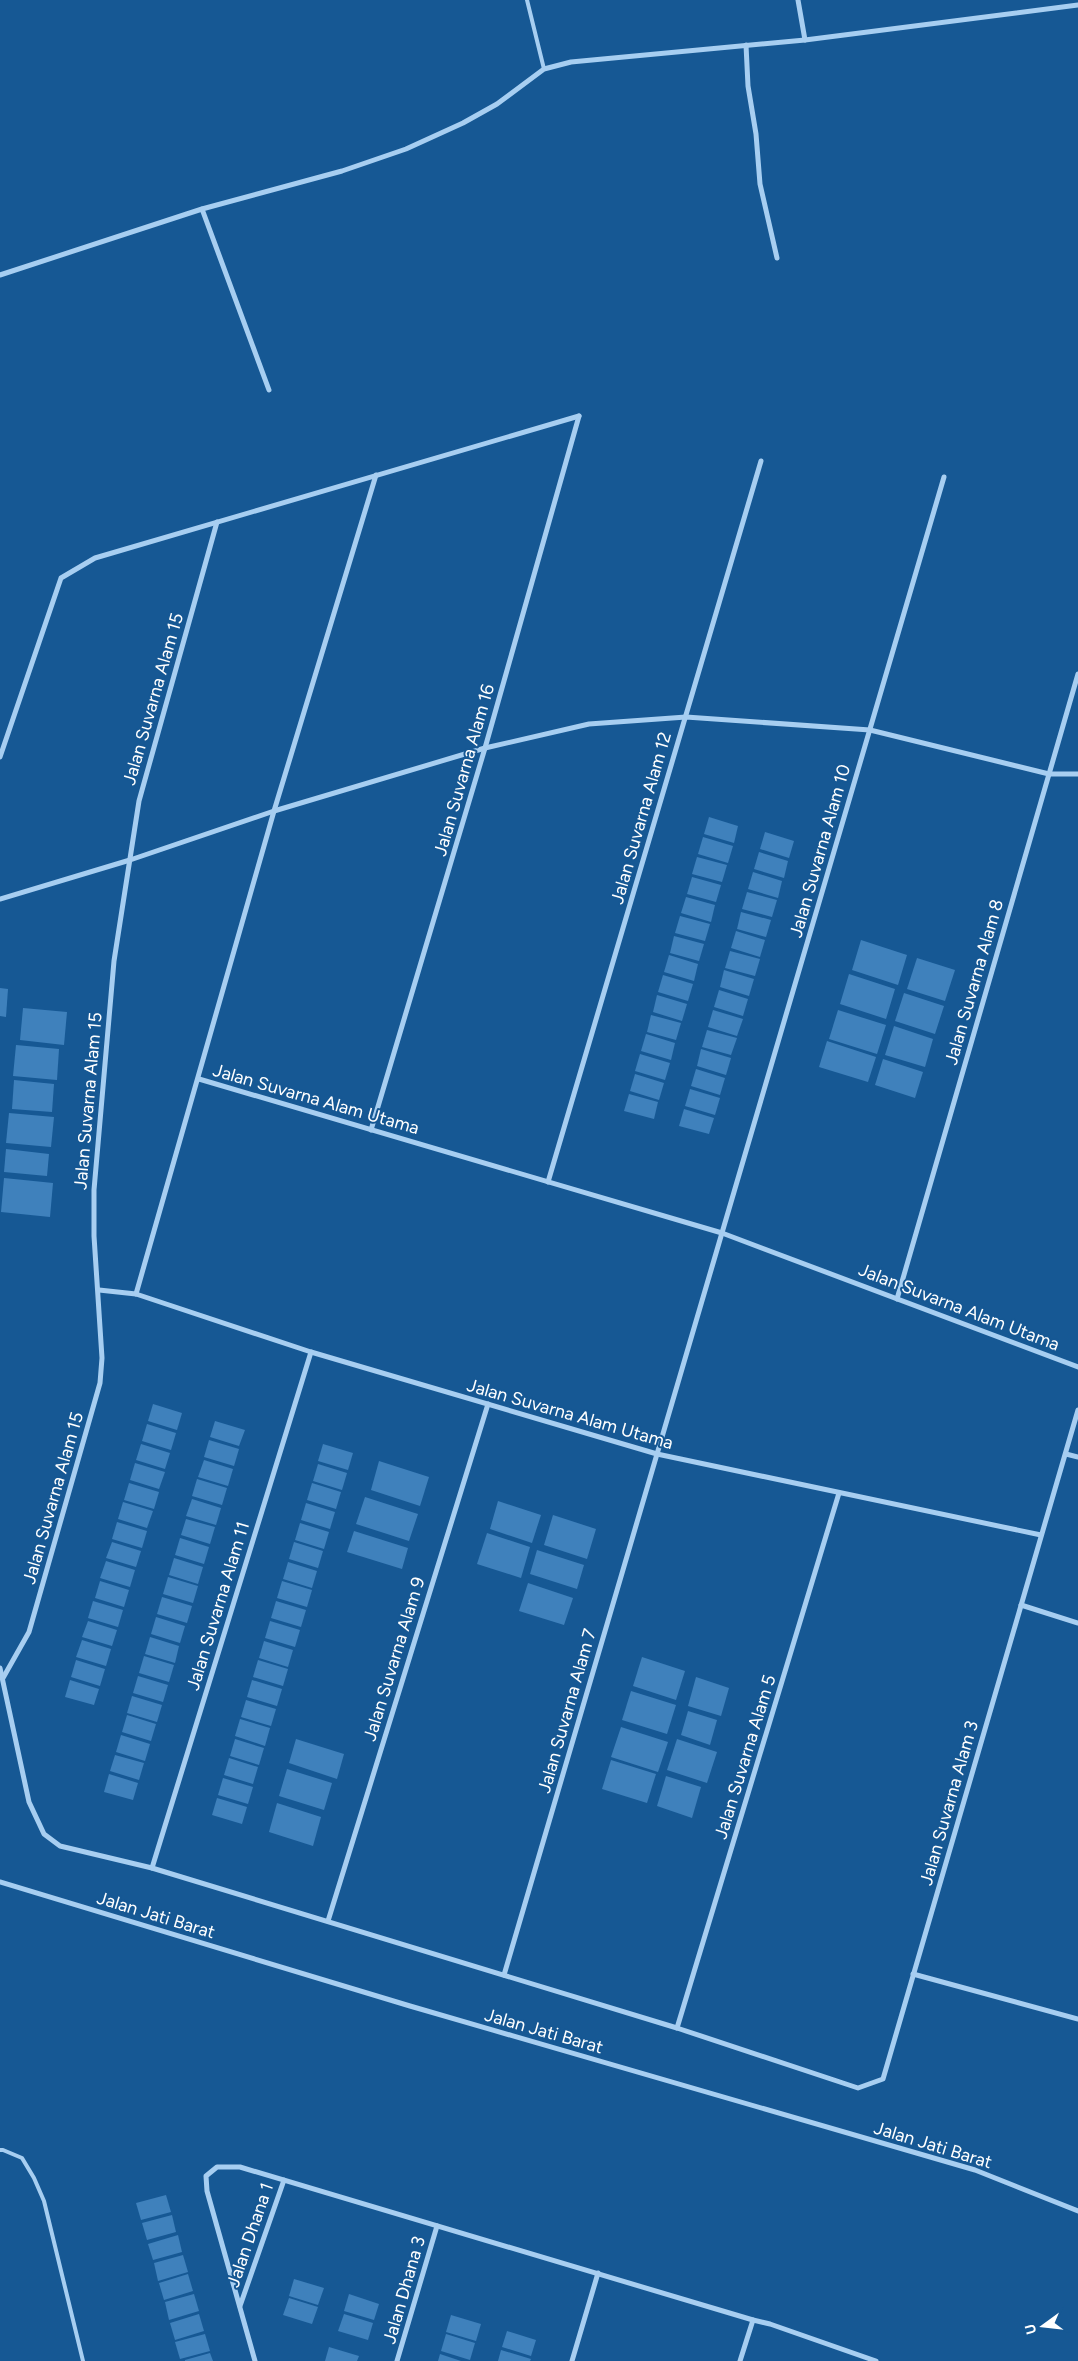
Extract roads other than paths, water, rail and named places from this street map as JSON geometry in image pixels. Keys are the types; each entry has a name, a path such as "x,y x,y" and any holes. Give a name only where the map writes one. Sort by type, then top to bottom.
{"street":[{"path":"798,0 805,40"},
{"path":"0,275 202,209 342,170 406,149 463,123 497,104 544,69 571,62 805,40 1078,5"},
{"path":"746,45 748,86 756,134 760,184 777,258"},
{"path":"202,209 269,390"},
{"name":"Jalan Suvarna Alam 16","path":"371,1130 485,748 579,416 376,476"},
{"name":"Jalan Suvarna Alam 12","path":"548,1182 761,461"},
{"path":"0,757 61,578 95,558 376,476"},
{"path":"136,1294 199,1079 274,811 376,476"},
{"name":"Jalan Suvarna Alam 10","path":"657,1454 944,477"},
{"name":"Jalan Suvarna Alam 15","path":"3,1678 29,1632 100,1383 102,1358 94,1236 94,1190 114,961 139,801 217,522"},
{"name":"Jalan Suvarna Alam 8","path":"897,1299 1078,674"},
{"path":"0,898 130,860 274,811 485,748 589,724 686,717 870,730 1049,774 1078,774"},
{"name":"Jalan Suvarna Alam Utama","path":"199,1079 722,1233 1078,1367"},
{"name":"Jalan Suvarna Alam Utama","path":"99,1290 136,1294 311,1352 657,1454 839,1494 1042,1535"},
{"name":"Jalan Suvarna Alam 11","path":"152,1868 311,1352"},
{"name":"Jalan Suvarna Alam 9","path":"328,1921 488,1404"},
{"name":"Jalan Suvarna Alam 3","path":"677,2028 858,2088 883,2079 1078,1410"},
{"name":"Jalan Suvarna Alam 7","path":"504,1975 657,1454"},
{"path":"1066,1454 1078,1457"},
{"name":"Jalan Suvarna Alam 5","path":"677,2028 839,1494"},
{"path":"1021,1605 1078,1623"},
{"path":"0,1668 29,1802 44,1834 60,1846 152,1868 677,2028"},
{"name":"Jalan Jati Barat","path":"0,1882 419,2009 975,2170 1078,2211"},
{"path":"913,1974 1078,2019"},
{"name":"Jalan Dhana 1","path":"240,2306 284,2180 240,2167 217,2167 206,2176 207,2191 255,2361"},
{"path":"284,2180 770,2324 876,2361"},
{"name":"Jalan Dhana 3","path":"397,2361 437,2226"},
{"path":"572,2361 598,2273"},
{"path":"740,2361 753,2320"}],"lane":[{"path":"527,0 544,69"},
{"path":"0,2150 22,2158 34,2178 44,2201 83,2361"}]}
